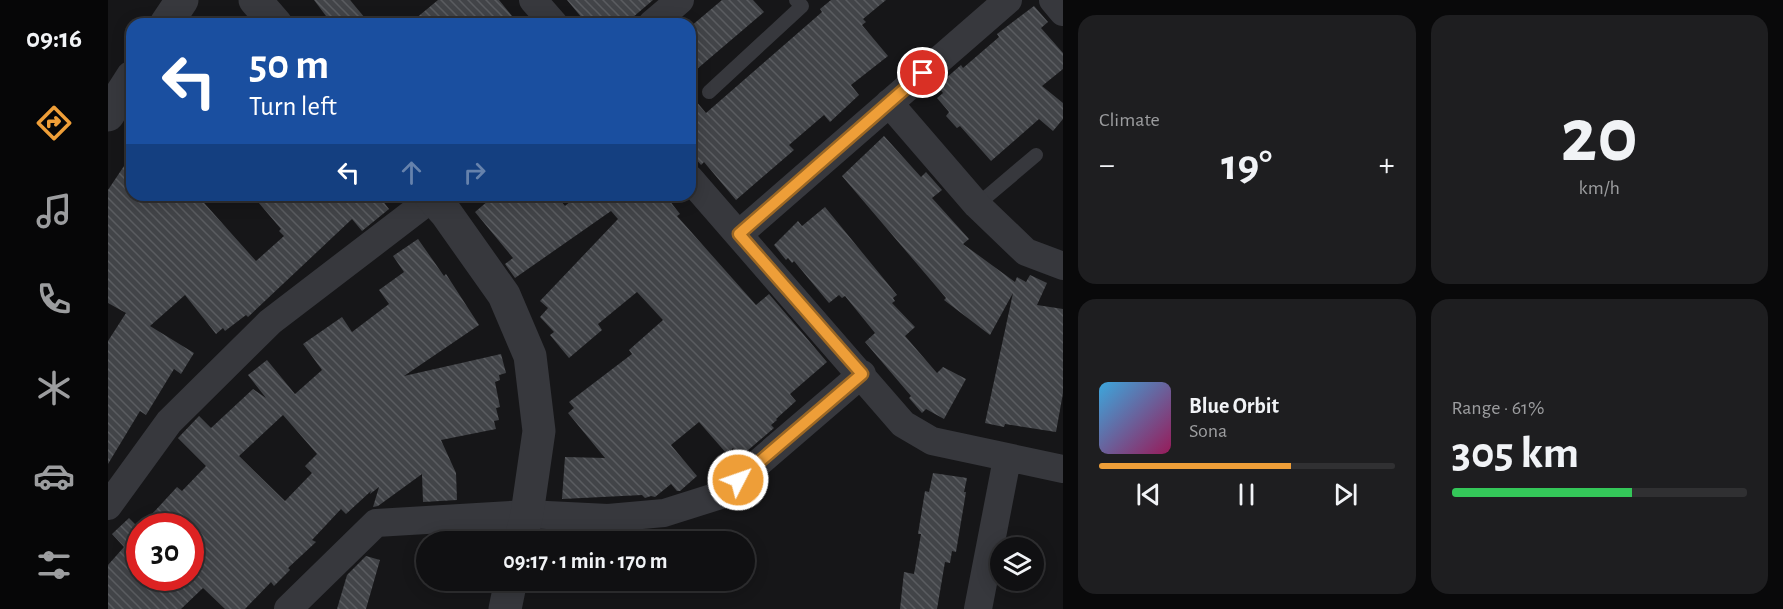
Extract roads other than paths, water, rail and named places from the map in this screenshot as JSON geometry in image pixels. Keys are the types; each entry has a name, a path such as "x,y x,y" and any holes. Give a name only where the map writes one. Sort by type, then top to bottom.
{"street":[{"path":"170,18 182,0"},
{"path":"255,0 271,18"},
{"path":"533,0 549,18"},
{"path":"659,18 680,0"},
{"path":"739,234 1008,0"},
{"path":"1053,0 1063,12"},
{"path":"108,115 126,86"},
{"path":"889,103 977,205 1026,252 1063,266"},
{"path":"696,186 862,374 903,424 932,441 1063,470"},
{"path":"108,506 169,422 270,322 427,201"},
{"path":"437,201 504,294 530,356 539,431 523,528"},
{"path":"288,609 376,523 523,528 664,513 721,495 862,374"},
{"path":"978,609 1007,459"},
{"path":"505,609 509,591"}],"lane":[{"path":"709,92 802,6 796,0"},
{"path":"977,205 1036,155"}]}
